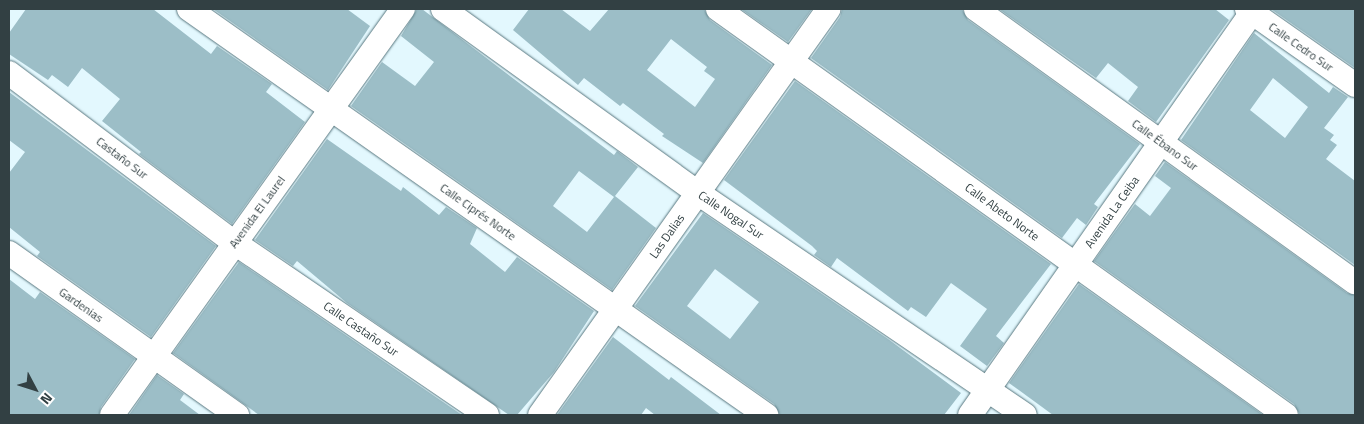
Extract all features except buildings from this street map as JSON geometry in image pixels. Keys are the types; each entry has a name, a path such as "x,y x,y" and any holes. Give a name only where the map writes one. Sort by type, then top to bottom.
{"street":[{"name":"Calle Ciprés Norte","path":"189,9 766,415"},
{"name":"Avenida El Laurel","path":"112,415 402,9"},
{"name":"Calle Nogal Sur","path":"443,9 698,193 988,388 1025,415"},
{"name":"Calle Abeto Norte","path":"718,9 1286,415"},
{"name":"Las Dalias","path":"540,415 829,9"},
{"name":"Calle Ébano Sur","path":"976,9 1355,282"},
{"name":"Avenida La Ceiba","path":"970,415 1251,10"},
{"name":"Calle Cedro Sur","path":"1251,10 1355,85"},
{"name":"Castaño Sur","path":"9,73 235,242"},
{"name":"Calle Castaño Sur","path":"235,242 487,415"},
{"name":"Gardenias","path":"9,253 237,415"}]}
